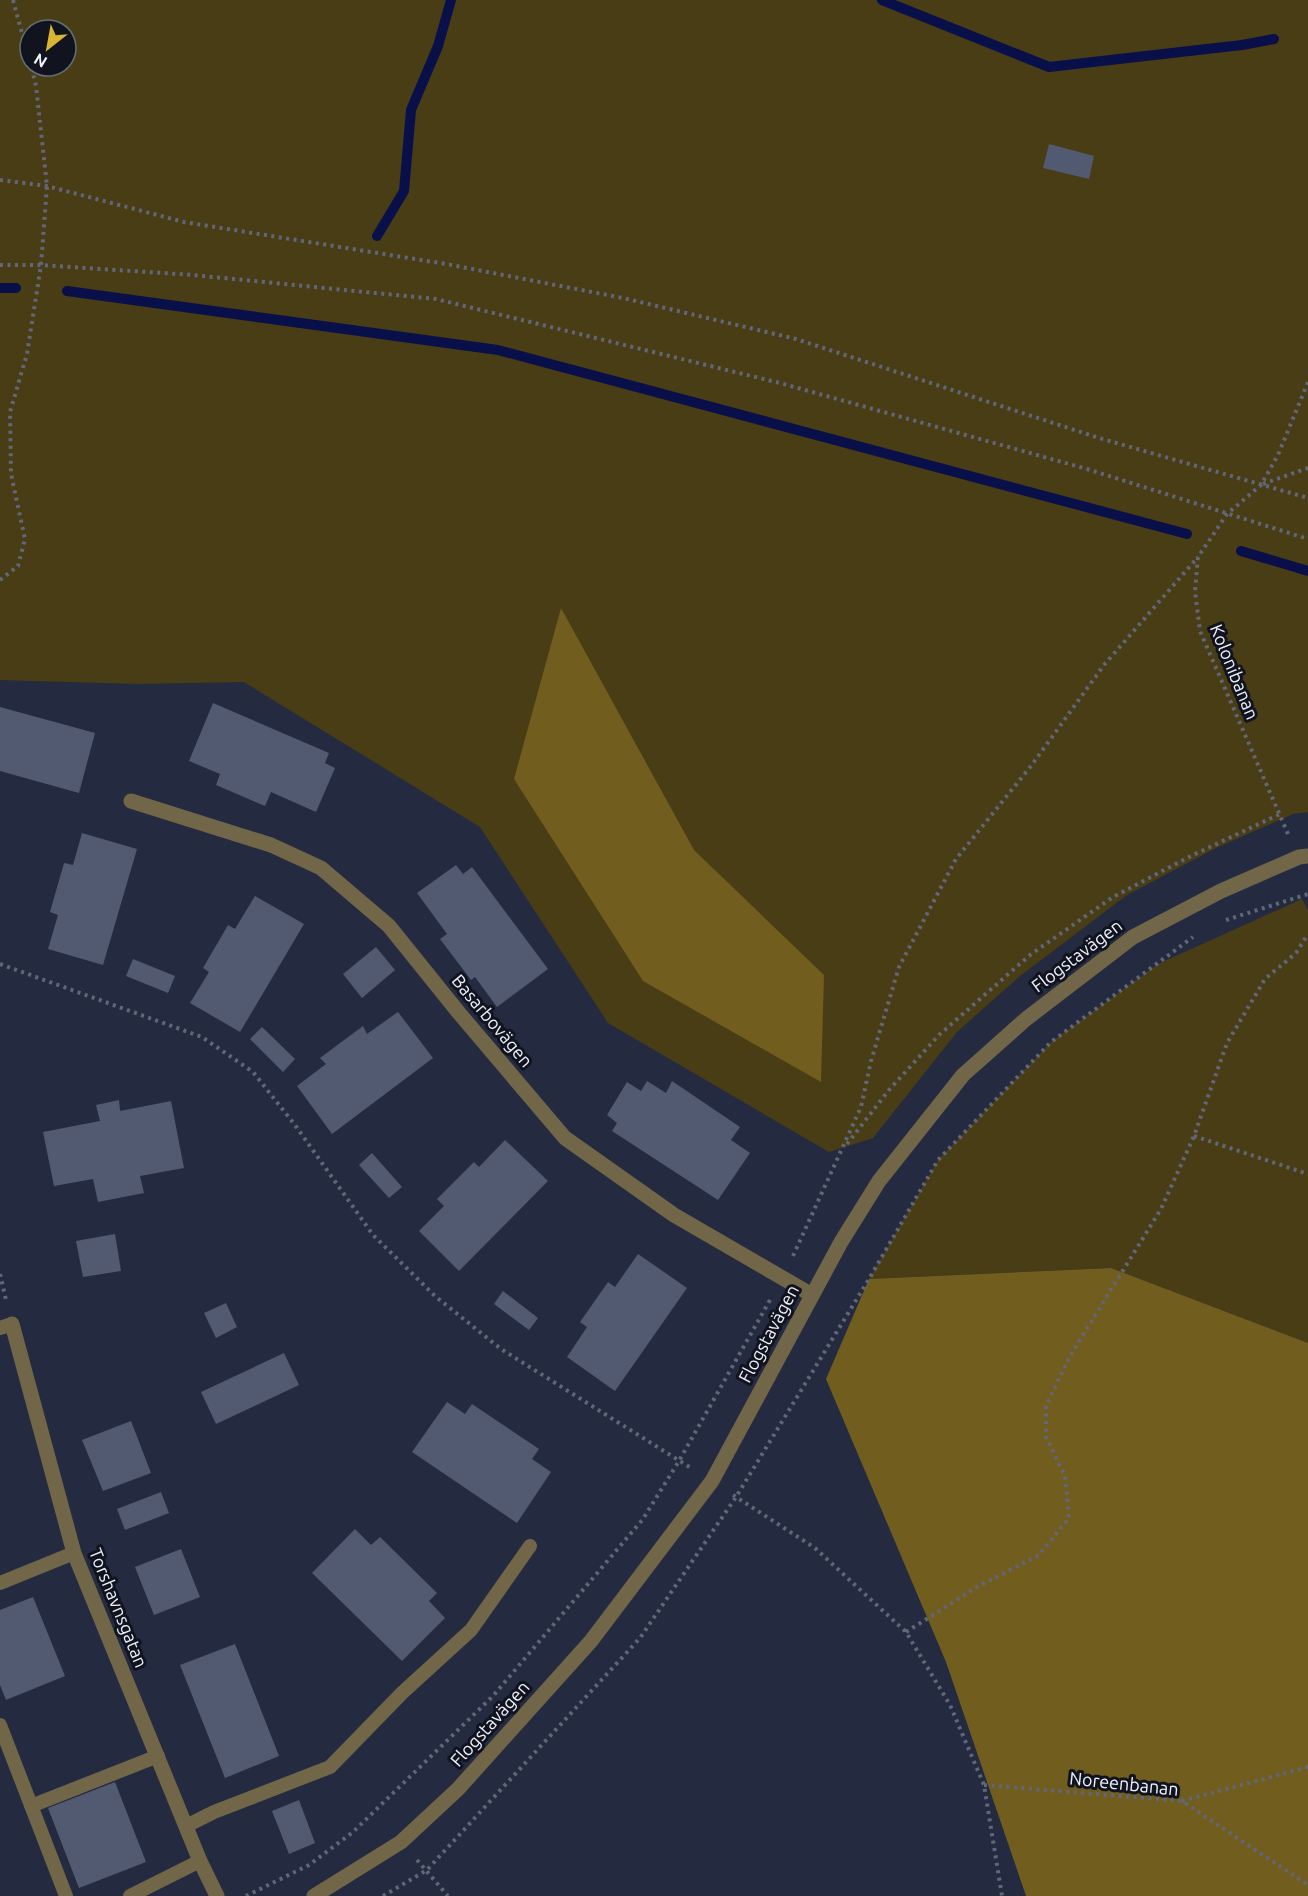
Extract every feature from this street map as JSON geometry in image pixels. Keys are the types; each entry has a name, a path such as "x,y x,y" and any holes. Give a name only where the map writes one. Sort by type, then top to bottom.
{"street":[{"name":"Basarbovägen","path":"131,801 271,845 321,868 388,926 565,1138 674,1215 812,1295"},
{"name":"Flogstavägen","path":"314,1896 401,1842 458,1788 591,1641 712,1481 841,1242 879,1181 963,1075 1026,1019 1133,937 1221,891 1303,856"},
{"name":"Torshavnsgatan","path":"6,1326 74,1553 200,1861 218,1896"}],"lane":[{"path":"186,1826 214,1812 330,1767 402,1693 471,1630 530,1546"},
{"path":"0,1583 74,1553"},
{"path":"0,1725 66,1896"},
{"path":"31,1806 158,1756"},
{"path":"130,1896 200,1861"}],"path":[{"path":"13,0 18,19"},
{"path":"0,580 18,566 25,539 11,474 10,412 27,354 41,265 47,186 34,78"},
{"path":"0,180 47,186 184,222 457,266 623,298 796,339 1099,438 1308,498"},
{"path":"0,265 41,265 193,275 436,299 780,383 1087,469 1308,539"},
{"name":"Kolonibanan","path":"1303,856 1280,814 1200,631 1195,591 1198,557 1227,514 1261,484 1278,455 1308,382"},
{"path":"1261,484 1308,468"},
{"path":"246,1896 309,1865 353,1832 493,1696 643,1519 679,1461 782,1279 861,1107 871,1061 899,967 956,859 1031,766 1104,665 1198,557"},
{"path":"843,1148 889,1090 939,1035 1029,955 1113,897 1191,856 1280,814"},
{"path":"1220,922 1308,894"},
{"path":"736,1497 938,1160 1051,1042 1199,933"},
{"path":"906,1632 977,1587 1039,1556 1069,1518 1065,1476 1046,1437 1046,1406 1070,1356 1161,1209 1194,1136 1227,1043 1265,979 1296,953 1308,934"},
{"path":"0,964 202,1037 253,1072 295,1125 373,1235 435,1296 501,1349 815,1548 906,1632 950,1705 984,1785 1002,1896"},
{"path":"1194,1136 1308,1174"},
{"path":"1182,1801 1308,1767"},
{"name":"Noreenbanan","path":"984,1785 1182,1801 1308,1885"},
{"path":"401,1842 448,1896"}],"shaded area":[{"path":"0,0 1308,0 1308,812 1293,814 1216,848 1127,895 1020,976 957,1032 873,1138 829,1152 608,1023 480,827 244,682 138,684 0,680"},
{"path":"561,608 694,850 824,975 821,1082 643,981 514,779"},
{"path":"1302,899 1308,910 1308,1343 1111,1268 869,1279 938,1160 1051,1042 1158,964"},
{"path":"1111,1268 1308,1343 1308,1896 1026,1896 946,1662 826,1379 869,1279"}],"building":[{"path":"1049,144 1094,156 1089,179 1043,168"},
{"path":"213,703 329,753 325,763 335,768 316,812 271,792 265,806 216,785 220,774 189,761"},
{"path":"0,707 95,733 79,793 0,771"},
{"path":"82,833 137,849 103,965 48,949 58,915 50,912 64,863 73,865"},
{"path":"456,865 463,874 472,867 548,969 497,1007 475,977 471,980 440,939 447,934 417,893"},
{"path":"255,896 304,924 240,1032 190,1003 209,972 203,968 228,925 235,929"},
{"path":"376,947 395,970 362,998 343,974"},
{"path":"133,959 175,976 168,993 126,976"},
{"path":"398,1012 433,1058 332,1134 297,1086 326,1064 320,1058 363,1026 367,1034"},
{"path":"262,1027 295,1059 283,1072 250,1039"},
{"path":"647,1081 666,1093 672,1081 740,1127 731,1140 750,1153 718,1200 612,1131 617,1123 607,1115 627,1082 641,1091"},
{"path":"119,1100 120,1111 171,1101 184,1168 140,1176 144,1193 98,1202 93,1179 54,1186 43,1132 100,1121 96,1105"},
{"path":"505,1140 548,1181 459,1271 419,1231 444,1206 437,1199 474,1162 479,1167"},
{"path":"372,1153 402,1187 389,1198 359,1165"},
{"path":"115,1234 121,1271 83,1277 76,1241"},
{"path":"638,1254 687,1288 615,1391 567,1357 587,1327 580,1322 608,1282 615,1287"},
{"path":"503,1291 538,1318 529,1330 494,1304"},
{"path":"226,1303 237,1327 216,1338 204,1313"},
{"path":"284,1353 299,1385 216,1424 201,1392"},
{"path":"447,1402 465,1414 472,1404 539,1449 532,1459 551,1472 517,1523 412,1452"},
{"path":"131,1421 151,1473 103,1491 82,1440"},
{"path":"161,1492 169,1513 125,1530 117,1509"},
{"path":"355,1529 371,1545 380,1537 437,1593 429,1601 445,1618 402,1661 312,1573"},
{"path":"181,1549 200,1597 154,1615 135,1567"},
{"path":"33,1597 65,1676 6,1700 0,1685 0,1610"},
{"path":"235,1644 279,1756 225,1778 180,1665"},
{"path":"115,1782 146,1862 79,1888 48,1808"},
{"path":"299,1800 315,1843 289,1854 272,1811"}],"waterway":[{"path":"377,236 404,191 411,110 438,46 451,0"},
{"path":"882,0 1049,67 1242,45 1274,39"},
{"path":"0,288 16,288"},
{"path":"67,291 498,350 1187,534"},
{"path":"1241,551 1308,571"}]}
